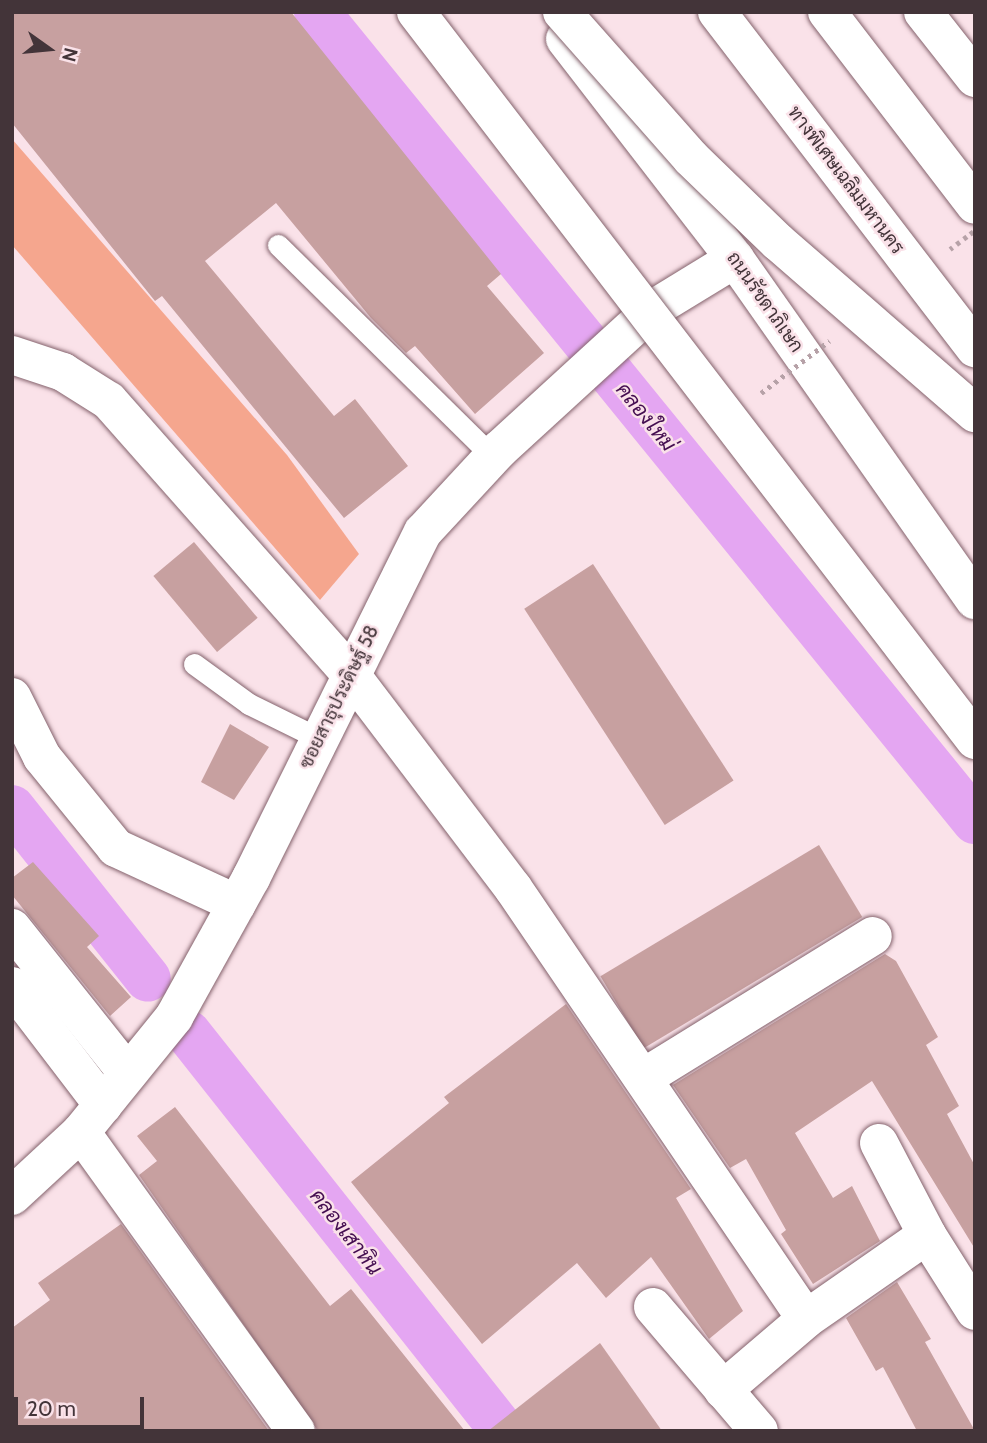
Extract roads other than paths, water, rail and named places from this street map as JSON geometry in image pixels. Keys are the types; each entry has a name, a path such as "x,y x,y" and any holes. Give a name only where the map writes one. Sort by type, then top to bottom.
{"main road":[{"path":"416,12 975,740"},
{"name":"ถนนรัชดาภิเษก","path":"544,12 735,259 975,600"},
{"path":"562,12 691,158 778,242 975,413"},
{"name":"ทางพิเศษเฉลิมมหานคร","path":"717,12 975,348"},
{"path":"827,12 975,205"},
{"path":"923,12 975,78"},
{"name":"ซอยสาธุประดิษฐ์ 58","path":"12,1196 92,1119 174,1017 237,904 349,672 423,532 493,457 567,384 653,309 735,259"},
{"path":"12,355 63,372 109,401 349,672 513,888 806,1319"},
{"path":"12,697 42,757 116,848 237,904"},
{"path":"12,928 128,1074"},
{"path":"643,1078 873,936"},
{"path":"12,986 92,1119 296,1431"},
{"path":"879,1143 927,1236 975,1311"},
{"path":"723,1390 806,1319 927,1236"},
{"path":"653,1307 759,1431"}],"lane":[{"path":"278,245 493,457"},
{"path":"194,664 249,704 318,738"}],"waterway":[{"name":"คลองใหม่","path":"317,12 975,821"},
{"name":"คลองเสาหิน","path":"12,808 148,979"},
{"name":"คลองเสาหิน","path":"188,1033 503,1431"}]}
